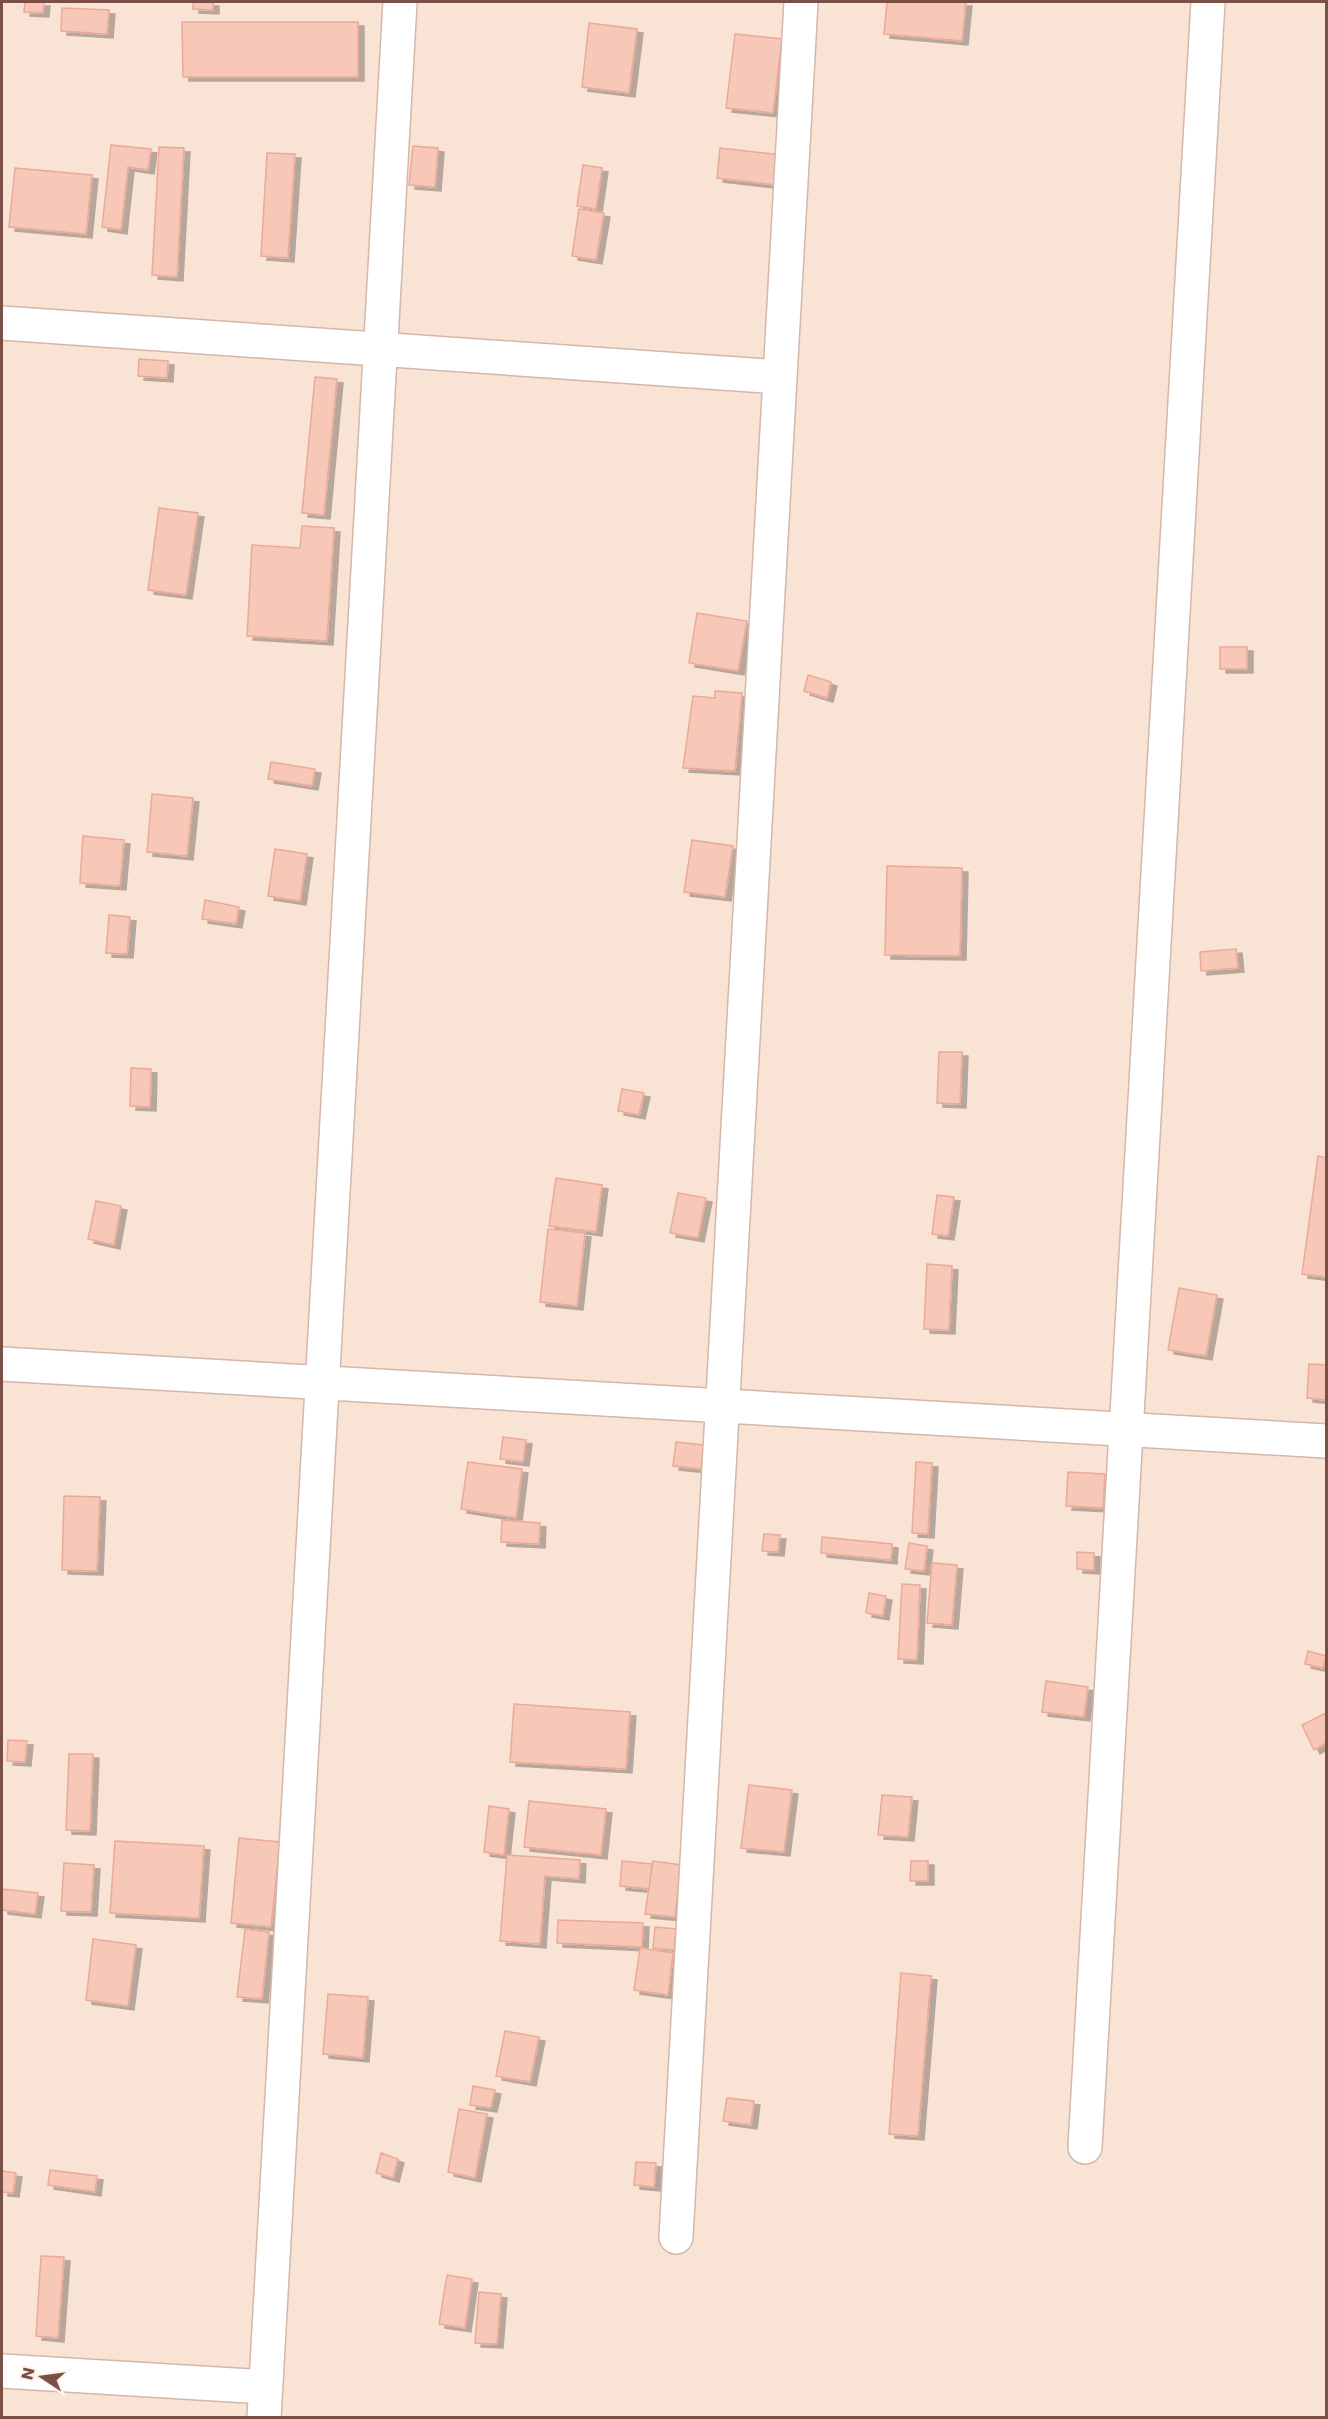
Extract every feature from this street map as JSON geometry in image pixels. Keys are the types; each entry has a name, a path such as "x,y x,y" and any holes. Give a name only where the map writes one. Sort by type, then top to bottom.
{"street":[{"path":"2,2370 265,2402 400,2"},
{"path":"676,2237 801,2"},
{"path":"1085,2147 1208,2"},
{"path":"2,323 780,378"},
{"path":"2,1364 1326,1441"}],"shaded area":[{"path":"2,2 1326,2 1326,2417 2,2417"}],"building":[{"path":"25,2 44,2 43,13 24,12"},
{"path":"193,2 213,2 213,10 193,9"},
{"path":"887,2 966,2 962,41 884,34"},
{"path":"62,8 109,10 107,34 61,31"},
{"path":"182,22 358,22 358,77 183,77"},
{"path":"589,23 637,29 629,93 582,87"},
{"path":"735,34 782,39 773,113 726,108"},
{"path":"111,145 151,149 148,170 128,167 121,230 102,227"},
{"path":"413,146 438,148 435,187 409,185"},
{"path":"159,147 184,148 177,277 152,275"},
{"path":"720,148 781,155 777,185 717,178"},
{"path":"267,153 295,154 288,258 261,256"},
{"path":"583,165 602,168 596,209 577,206"},
{"path":"15,168 92,175 86,234 9,227"},
{"path":"579,209 604,213 596,260 572,256"},
{"path":"139,359 168,361 167,378 138,376"},
{"path":"315,377 337,379 324,515 302,513"},
{"path":"159,508 198,513 186,595 148,590"},
{"path":"302,526 334,528 327,641 247,636 252,545 300,548"},
{"path":"697,613 747,621 738,671 689,663"},
{"path":"1220,647 1247,647 1247,669 1220,669"},
{"path":"808,675 831,682 827,698 804,691"},
{"path":"715,691 742,693 735,771 683,768 693,696 715,698"},
{"path":"271,762 315,769 312,786 268,779"},
{"path":"152,794 193,798 187,856 147,852"},
{"path":"83,836 124,840 120,886 80,883"},
{"path":"692,840 733,846 725,897 684,892"},
{"path":"275,849 307,854 300,901 268,896"},
{"path":"887,866 962,868 960,956 885,955"},
{"path":"205,900 239,907 236,924 202,919"},
{"path":"109,915 130,917 127,954 106,953"},
{"path":"1236,949 1238,968 1201,971 1200,952"},
{"path":"939,1052 962,1052 960,1104 937,1103"},
{"path":"131,1068 151,1069 150,1107 130,1106"},
{"path":"622,1089 644,1093 639,1115 618,1111"},
{"path":"1318,1156 1326,1158 1326,1277 1302,1274"},
{"path":"556,1178 602,1185 596,1232 549,1226"},
{"path":"678,1193 706,1198 698,1238 670,1233"},
{"path":"937,1195 954,1197 948,1236 932,1234"},
{"path":"96,1201 121,1206 114,1245 88,1239"},
{"path":"548,1229 585,1233 577,1306 540,1302"},
{"path":"927,1264 952,1266 949,1330 924,1329"},
{"path":"1179,1288 1217,1295 1206,1356 1168,1350"},
{"path":"1309,1364 1326,1365 1326,1400 1307,1398"},
{"path":"503,1437 526,1440 523,1462 500,1459"},
{"path":"676,1442 704,1445 701,1469 673,1466"},
{"path":"468,1462 522,1469 516,1518 461,1509"},
{"path":"916,1462 932,1463 928,1534 912,1533"},
{"path":"1068,1472 1105,1474 1103,1508 1066,1506"},
{"path":"64,1496 100,1497 97,1571 62,1570"},
{"path":"502,1520 540,1523 539,1544 501,1542"},
{"path":"764,1534 780,1535 778,1552 762,1551"},
{"path":"822,1537 892,1544 891,1560 821,1553"},
{"path":"909,1543 927,1546 924,1571 905,1569"},
{"path":"1077,1552 1094,1553 1094,1570 1077,1569"},
{"path":"932,1563 957,1565 952,1625 927,1623"},
{"path":"902,1584 920,1585 917,1660 898,1659"},
{"path":"869,1593 886,1596 883,1616 866,1613"},
{"path":"1308,1651 1326,1656 1323,1668 1305,1664"},
{"path":"1046,1681 1088,1687 1084,1717 1042,1712"},
{"path":"514,1704 630,1712 626,1769 510,1762"},
{"path":"1326,1713 1326,1743 1314,1750 1302,1725"},
{"path":"8,1740 27,1741 25,1762 7,1761"},
{"path":"69,1754 93,1754 90,1831 66,1830"},
{"path":"749,1785 792,1790 784,1852 741,1848"},
{"path":"882,1795 912,1797 908,1837 878,1835"},
{"path":"529,1801 606,1809 601,1855 524,1847"},
{"path":"489,1806 509,1809 504,1855 484,1852"},
{"path":"239,1838 280,1842 271,1927 231,1923"},
{"path":"115,1841 204,1846 199,1918 110,1913"},
{"path":"507,1855 580,1860 579,1879 545,1876 540,1944 500,1941"},
{"path":"622,1861 652,1864 649,1889 620,1886"},
{"path":"653,1861 681,1865 675,1917 645,1914"},
{"path":"911,1861 928,1861 928,1881 910,1881"},
{"path":"64,1863 94,1865 91,1912 61,1911"},
{"path":"2,1889 38,1893 35,1914 2,1910"},
{"path":"558,1920 643,1923 642,1947 557,1943"},
{"path":"655,1927 676,1929 674,1950 653,1948"},
{"path":"245,1929 269,1932 262,1999 237,1997"},
{"path":"93,1939 136,1945 128,2006 86,2000"},
{"path":"640,1948 673,1953 668,1995 634,1990"},
{"path":"901,1973 931,1976 918,2136 889,2134"},
{"path":"328,1994 368,1997 363,2058 323,2054"},
{"path":"505,2031 539,2037 530,2082 496,2076"},
{"path":"473,2086 495,2090 491,2108 470,2105"},
{"path":"727,2098 754,2101 751,2125 723,2121"},
{"path":"459,2109 487,2114 475,2178 448,2172"},
{"path":"381,2153 398,2159 393,2178 376,2173"},
{"path":"636,2162 656,2163 654,2187 634,2185"},
{"path":"50,2170 97,2176 95,2192 48,2185"},
{"path":"2,2171 16,2173 13,2193 2,2192"},
{"path":"41,2256 64,2257 58,2338 36,2336"},
{"path":"447,2275 472,2279 465,2328 439,2324"},
{"path":"479,2292 501,2294 497,2344 475,2343"}]}
